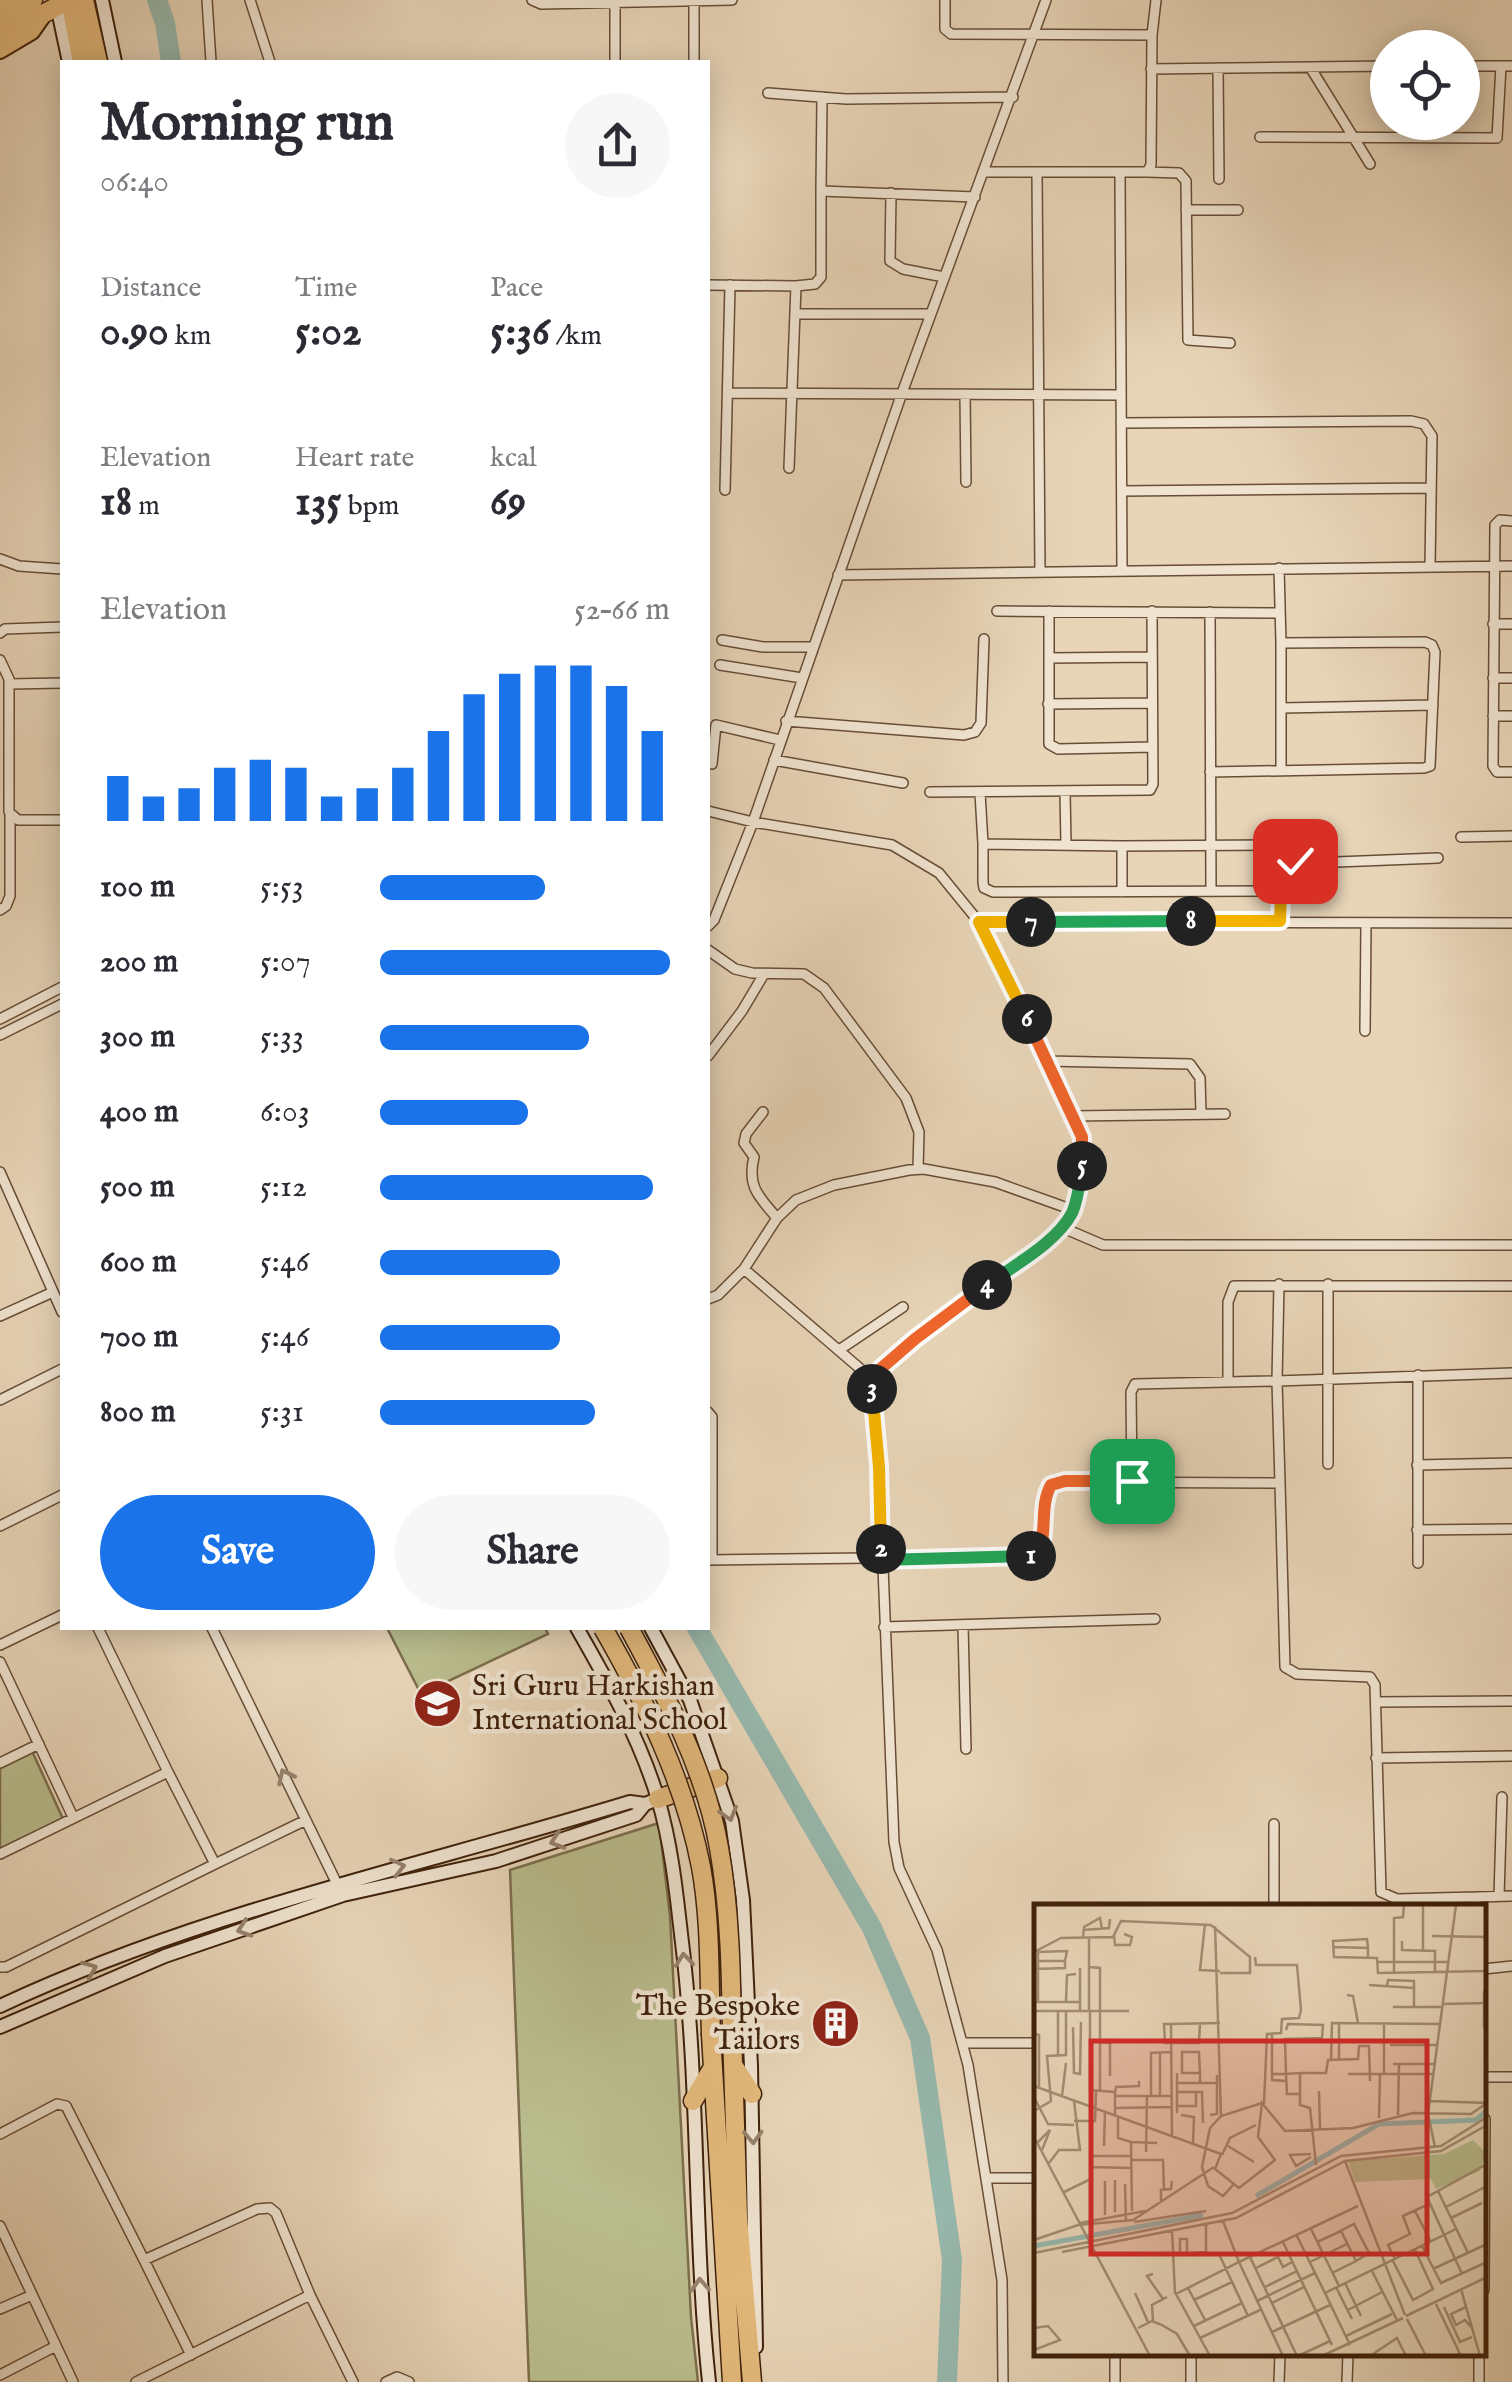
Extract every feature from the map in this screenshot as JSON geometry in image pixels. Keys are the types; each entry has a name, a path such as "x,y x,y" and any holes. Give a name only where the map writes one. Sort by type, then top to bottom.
{"highway":[{"path":"84,0 98,60"},
{"path":"0,20 55,3"},
{"path":"0,37 55,3"},
{"path":"55,3 81,60"},
{"path":"604,1630 654,1727 694,1836 702,1870 732,2382"},
{"path":"630,1630 683,1738 719,1846 727,1911 738,2217 753,2382"},
{"path":"651,1802 718,1778"},
{"path":"733,2065 752,2094"},
{"path":"693,2101 713,2067"}],"main road":[{"path":"0,8 14,0"},
{"path":"0,51 32,32 55,3"}],"street":[{"path":"102,0 115,60"},
{"path":"207,0 211,60"},
{"path":"250,0 269,60"},
{"path":"532,0 540,4 732,0"},
{"path":"694,0 694,60"},
{"path":"945,0 948,33 1152,35"},
{"path":"710,924 753,822 930,314 1013,98 1046,0"},
{"path":"1146,172 1151,165 1156,0"},
{"path":"614,60 615,1"},
{"path":"55,3 69,60"},
{"path":"1151,69 1370,66"},
{"path":"1480,66 1506,66 1498,138"},
{"path":"1310,67 1370,164"},
{"path":"1218,68 1218,178"},
{"path":"768,93 1013,98"},
{"path":"710,285 816,284 820,277 822,97"},
{"path":"1260,138 1512,138"},
{"path":"984,172 1182,174 1186,181 1188,340 1230,343"},
{"path":"1037,172 1040,572"},
{"path":"1120,174 1122,570"},
{"path":"820,191 975,196"},
{"path":"890,193 890,261 903,268 944,277"},
{"path":"1186,210 1238,210"},
{"path":"725,490 730,286"},
{"path":"789,468 796,286"},
{"path":"796,314 930,314"},
{"path":"728,393 1120,395"},
{"path":"965,394 966,482"},
{"path":"1121,423 1418,421 1432,436 1430,567"},
{"path":"1122,491 1432,488"},
{"path":"1512,520 1500,520 1495,525 1493,566 1494,769 1512,772"},
{"path":"0,559 19,566 60,569"},
{"path":"838,575 1512,566"},
{"path":"1278,568 1281,771"},
{"path":"997,611 1280,612"},
{"path":"1049,611 1048,741 1054,748 1153,748"},
{"path":"930,792 1150,790 1152,611"},
{"path":"1210,612 1211,891"},
{"path":"1493,624 1512,624"},
{"path":"0,633 5,629 60,627"},
{"path":"786,721 964,735 975,732 981,723 984,639"},
{"path":"722,640 775,648 812,648"},
{"path":"1210,772 1429,767 1433,760 1434,652 1429,643 1282,643"},
{"path":"1049,658 1152,657"},
{"path":"0,660 9,684 10,816 10,896 0,910"},
{"path":"720,664 802,678"},
{"path":"1493,678 1512,678"},
{"path":"9,684 60,683"},
{"path":"1048,704 1152,703"},
{"path":"1282,708 1433,705"},
{"path":"1493,716 1512,716"},
{"path":"712,764 716,725 780,740"},
{"path":"774,760 903,784"},
{"path":"980,792 983,882 989,891 1266,891"},
{"path":"1065,792 1066,845"},
{"path":"710,811 892,845 938,873 979,922 1084,1144 1074,1210 1061,1227 938,1320 870,1378"},
{"path":"10,816 21,821 60,820"},
{"path":"1462,837 1512,836"},
{"path":"983,844 1270,845"},
{"path":"1122,846 1122,892"},
{"path":"1280,921 1280,879 1286,864 1438,858"},
{"path":"979,922 1512,923"},
{"path":"1365,1031 1366,924"},
{"path":"710,951 735,969 804,974 824,988 906,1098 919,1132 918,1169"},
{"path":"710,1053 764,974"},
{"path":"0,1018 60,989"},
{"path":"0,1035 60,1005"},
{"path":"1047,1062 1190,1064 1200,1078 1201,1114"},
{"path":"763,1112 744,1143 753,1153 750,1176 754,1187 777,1218"},
{"path":"1072,1116 1225,1114"},
{"path":"710,1298 718,1296 744,1269 777,1218 796,1200 814,1192 918,1169 995,1182 1074,1210"},
{"path":"0,1172 60,1308"},
{"path":"1061,1227 1102,1245 1512,1246"},
{"path":"744,1269 870,1378 879,1467 896,1857 937,1950 975,2096 1002,2280 1003,2382"},
{"path":"1279,1284 1277,1381 1285,1667 1297,1674 1370,1677 1375,1685 1381,1892 1398,1898 1476,1902 1512,1896"},
{"path":"1228,1381 1231,1288 1279,1284 1512,1286"},
{"path":"1328,1284 1328,1464"},
{"path":"0,1316 52,1292"},
{"path":"840,1350 903,1307"},
{"path":"0,1400 60,1370"},
{"path":"1132,1481 1135,1384 1512,1374"},
{"path":"1418,1375 1418,1563"},
{"path":"710,1414 710,1560 1033,1556 1042,1544 1046,1496 1051,1485 1065,1481 1280,1483"},
{"path":"1417,1465 1512,1464"},
{"path":"0,1526 60,1497"},
{"path":"1417,1530 1512,1530"},
{"path":"0,1645 60,1616"},
{"path":"884,1627 1155,1620"},
{"path":"963,1624 966,1750"},
{"path":"99,1630 215,1864"},
{"path":"213,1630 340,1889"},
{"path":"578,1630 633,1736 674,1876 693,2101 701,2305 709,2382"},
{"path":"652,1630 690,1700 718,1778 732,1821 744,1900 757,2322 753,2382"},
{"path":"0,1662 73,1817"},
{"path":"1376,1702 1512,1701"},
{"path":"0,1763 39,1744"},
{"path":"1376,1758 1512,1756"},
{"path":"0,1854 168,1772"},
{"path":"1499,1896 1502,1797"},
{"path":"0,2006 194,1928 340,1889 496,1861 636,1815 651,1802"},
{"path":"0,1967 306,1820"},
{"path":"1274,1824 1274,1904"},
{"path":"0,2027 165,1956 340,1889"},
{"path":"1487,1969 1512,1966"},
{"path":"962,2043 1034,2044"},
{"path":"0,2134 57,2104 66,2106 191,2355"},
{"path":"987,2178 1034,2178"},
{"path":"144,2260 257,2209 270,2208 278,2217 310,2296 354,2382"},
{"path":"0,2226 73,2382"},
{"path":"0,2309 32,2295"},
{"path":"136,2382 310,2296"},
{"path":"0,2375 56,2346"},
{"path":"1279,2382 1280,2357"},
{"path":"1347,2382 1348,2357"},
{"path":"1478,2357 1479,2382"},
{"path":"386,2382 398,2378 409,2382"}],"green space":[{"path":"388,1630 546,1630 548,1634 421,1694"},
{"path":"32,1751 63,1819 0,1849 0,1767"},
{"path":"659,1823 670,1916 691,2317 698,2382 529,2382 510,1870"}],"waterway":[{"path":"157,0 171,60"},
{"path":"698,1630 872,1928 920,2038 952,2260 947,2382"}],"place":[{"name":"Sri Guru Harkishan International School","path":"437,1704"},
{"name":"The Bespoke Tailors","path":"835,2024"}],"route":[{"path":"1132,1481 1065,1481 1051,1485 1046,1496 1042,1544 1033,1556 881,1560 879,1467 870,1378 1061,1227 1074,1210 1081,1174 1082,1137 979,922 1280,921 1282,868 1295,861"}]}
